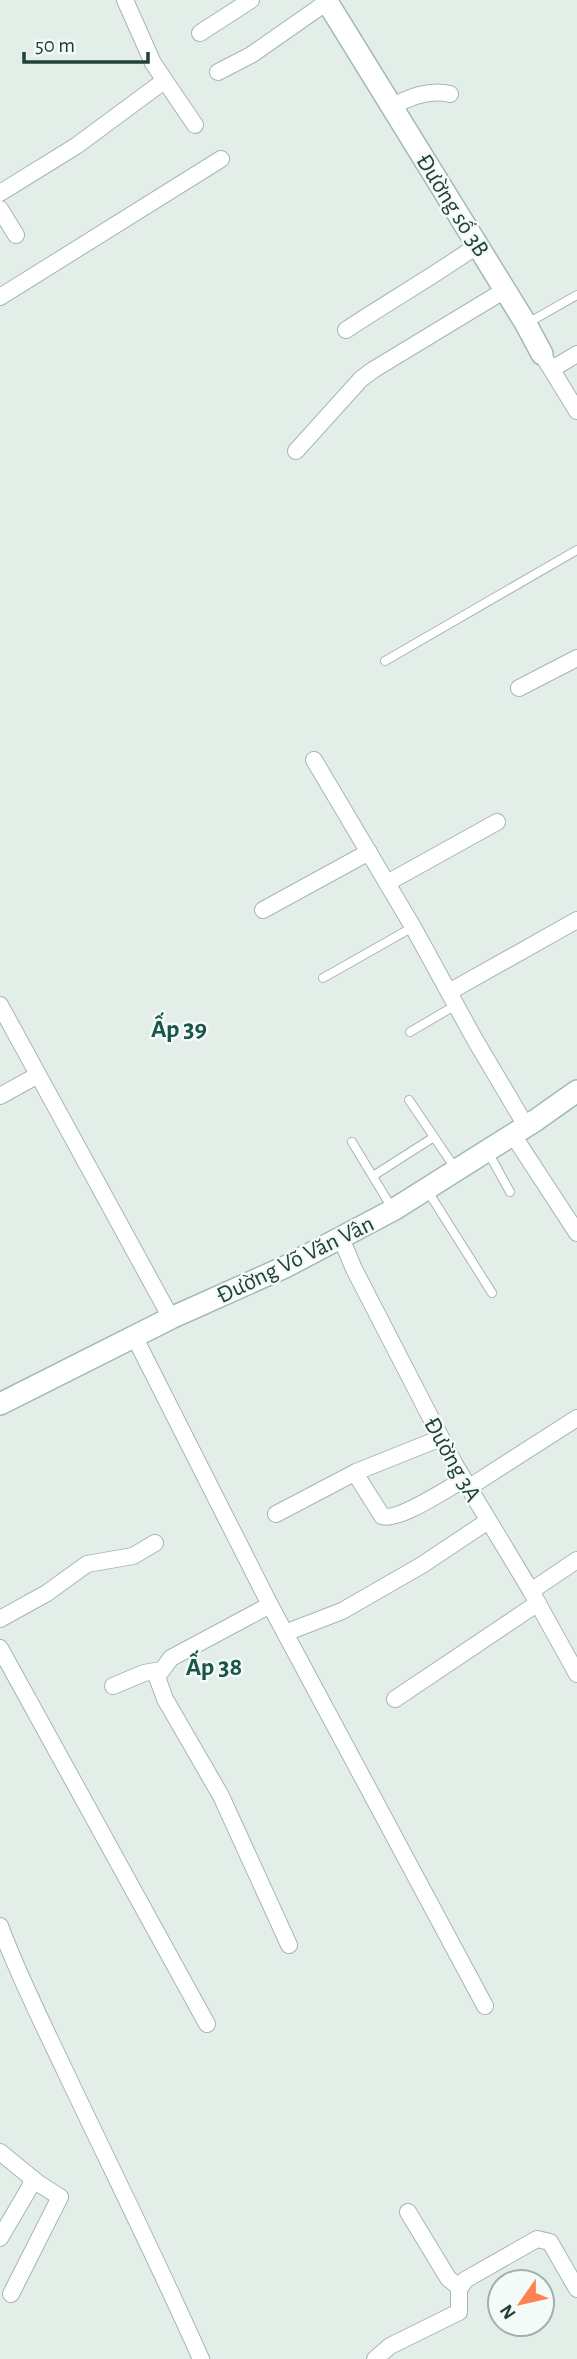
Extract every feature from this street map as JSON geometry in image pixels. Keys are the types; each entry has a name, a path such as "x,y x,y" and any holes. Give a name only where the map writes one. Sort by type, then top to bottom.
{"street":[{"path":"125,0 153,63 195,125"},
{"path":"200,33 251,0"},
{"path":"218,72 251,55 326,1"},
{"name":"Đường số 3B","path":"326,1 478,245 577,411"},
{"path":"0,193 76,146 164,81"},
{"path":"392,106 415,95 439,91 450,94"},
{"path":"0,297 221,159"},
{"path":"0,209 16,235"},
{"path":"346,330 478,245"},
{"path":"296,452 361,379 505,290"},
{"path":"546,362 577,354"},
{"path":"519,688 577,658"},
{"path":"314,760 414,927 519,1130 577,1233"},
{"path":"387,883 497,822"},
{"path":"263,910 369,852"},
{"path":"452,999 577,920"},
{"path":"0,1005 171,1318"},
{"path":"0,1096 38,1075"},
{"name":"Đường Võ Văn Vân","path":"0,1404 171,1318 285,1267 393,1210 577,1091"},
{"name":"Đường 3A","path":"341,1238 354,1269 441,1438 577,1674"},
{"path":"134,1336 270,1605 485,2006"},
{"path":"355,1473 382,1516 387,1518 466,1484 577,1418"},
{"path":"276,1514 355,1473 441,1438"},
{"path":"285,1633 342,1611 433,1558 488,1521"},
{"path":"0,1619 47,1593 87,1564 133,1556 155,1543"},
{"path":"395,1699 535,1597 577,1560"},
{"path":"270,1605 171,1658 157,1677 165,1699 221,1796 289,1945"},
{"path":"0,1648 207,2024"},
{"path":"113,1686 144,1673 160,1670"},
{"path":"0,1926 20,1979 97,2142 138,2220 201,2359"},
{"path":"0,2152 32,2179 60,2197 10,2294"},
{"path":"0,2238 32,2179"},
{"path":"408,2212 448,2278 461,2285"},
{"path":"375,2359 390,2346 459,2312 461,2285 465,2280 537,2239 551,2242 577,2289"}],"lane":[{"path":"526,324 577,295"},
{"path":"384,661 577,550"},
{"path":"323,978 414,927"},
{"path":"410,1032 452,999"},
{"path":"409,1100 456,1171"},
{"path":"373,1176 434,1138"},
{"path":"352,1142 393,1210"},
{"path":"487,1151 510,1192"},
{"path":"427,1190 492,1293"}],"district":[{"name":"Ấp 39","path":"179,1028"},
{"name":"Ấp 38","path":"214,1666"}]}
